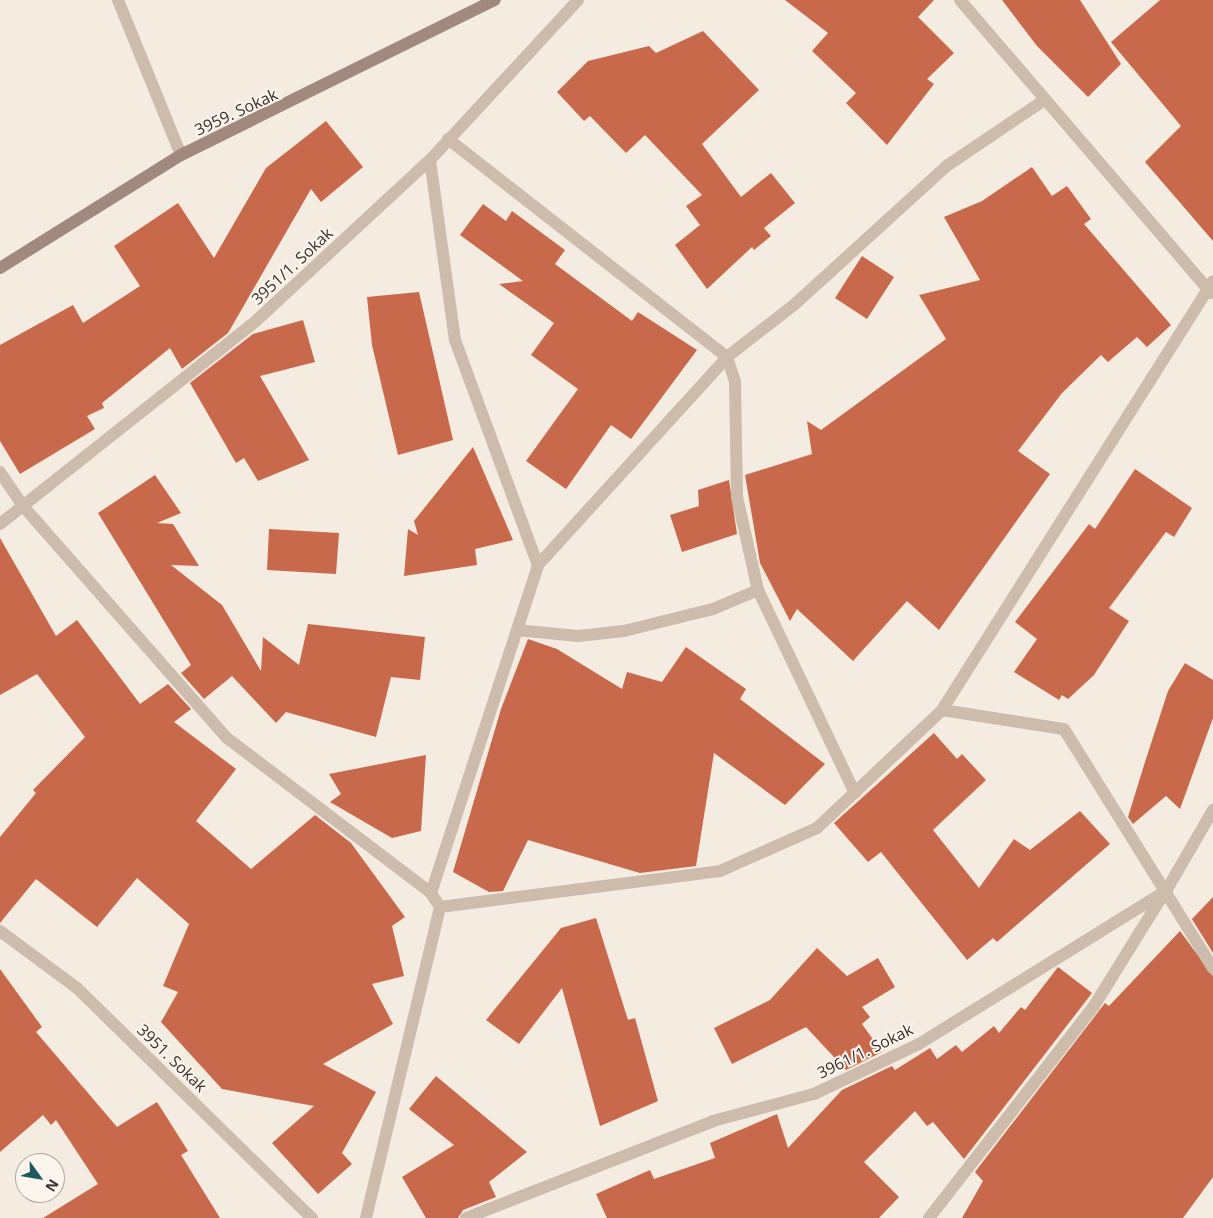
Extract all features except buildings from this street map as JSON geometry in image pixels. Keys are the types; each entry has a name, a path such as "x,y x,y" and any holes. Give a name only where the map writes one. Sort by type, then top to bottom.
{"street":[{"path":"118,0 181,155"},
{"name":"3959. Sokak","path":"0,268 181,155 495,0"},
{"name":"3951/1. Sokak","path":"0,524 257,320 430,160 578,0"},
{"path":"440,907 720,870 818,828 942,710 1211,288 1043,101 960,0"},
{"path":"431,894 538,566 727,357 796,304 948,164 1043,101"},
{"path":"448,139 727,357 735,382 737,498 758,590 855,793"},
{"path":"430,160 455,340 538,566"},
{"path":"0,472 24,506 227,738 431,894 440,907 366,1218"},
{"path":"517,630 578,636 624,632 704,612 758,590"},
{"path":"942,710 1064,729 1213,968"},
{"name":"3961/1. Sokak","path":"466,1218 713,1121 814,1094 918,1044 1166,891 1213,810"},
{"path":"929,1218 1094,1006 1166,891"},
{"name":"3951. Sokak","path":"0,931 77,988 312,1218"}]}
